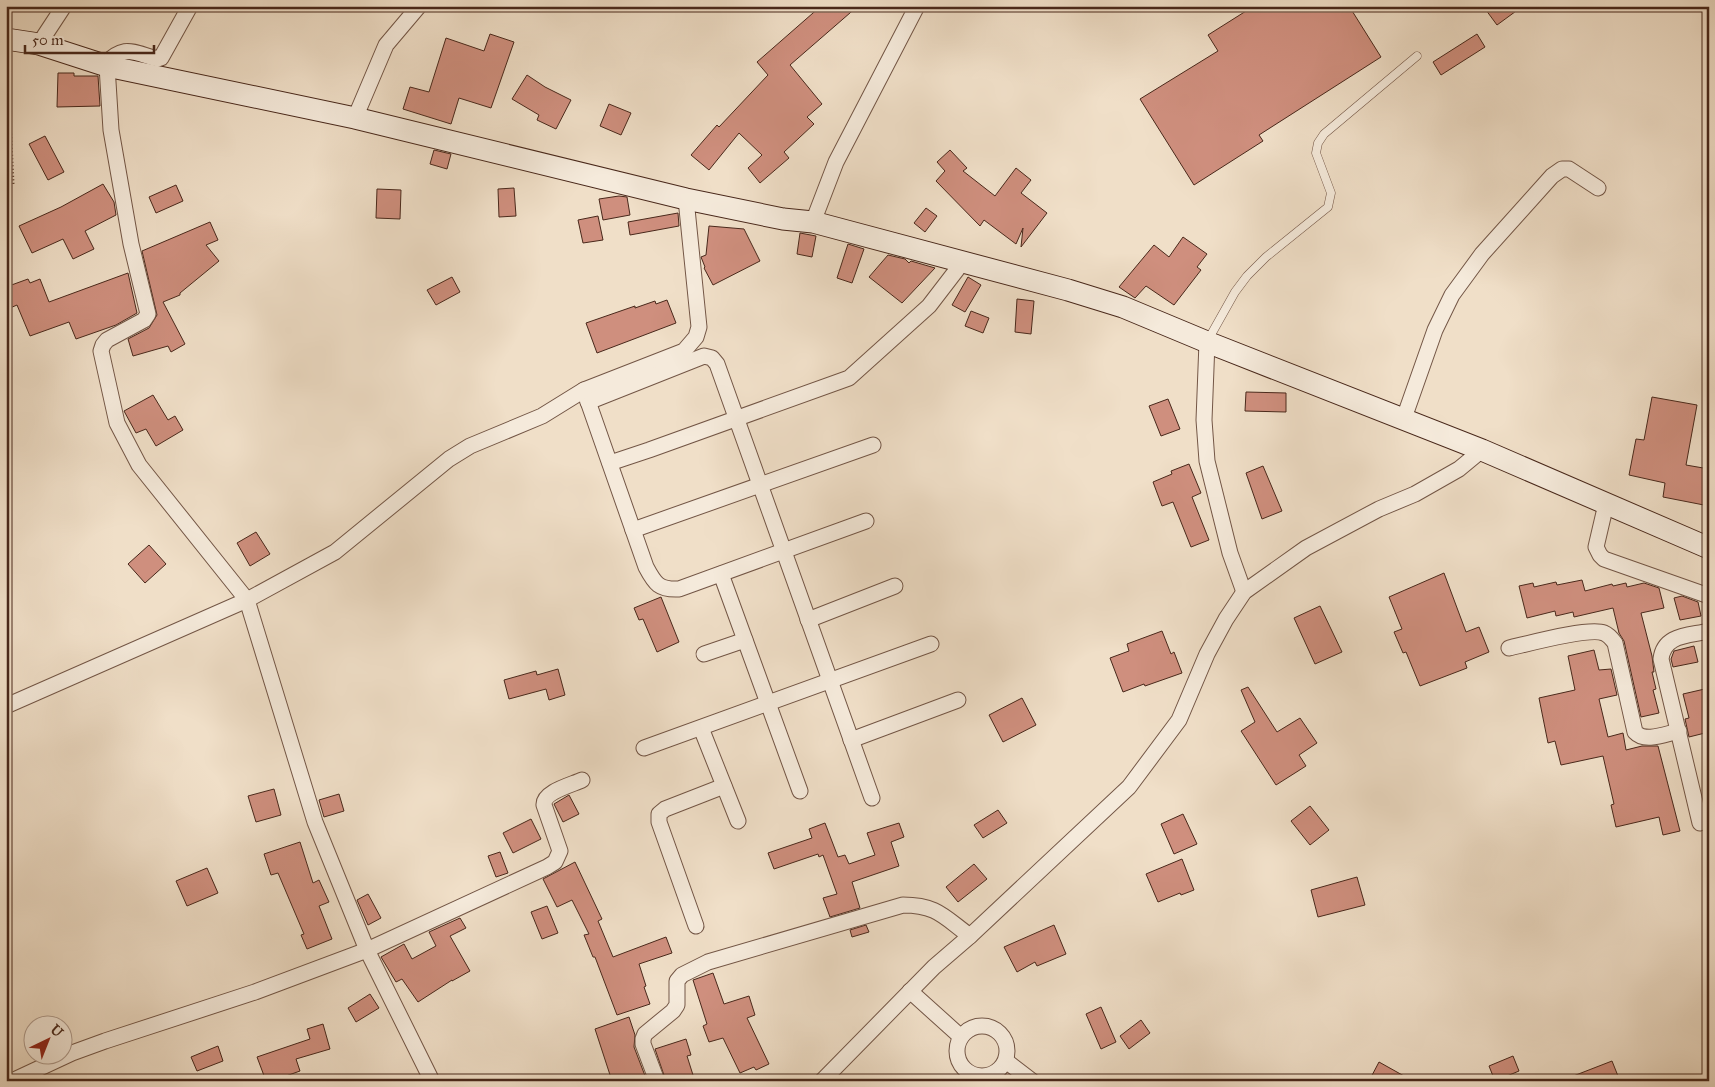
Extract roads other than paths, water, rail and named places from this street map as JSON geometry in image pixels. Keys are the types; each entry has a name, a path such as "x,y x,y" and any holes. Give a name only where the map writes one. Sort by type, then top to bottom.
{"street":[{"path":"39,44 64,6"},
{"path":"190,6 162,58 158,59 124,51 114,54 106,66 112,140 130,244 148,314 144,320 103,344 102,351 117,423 139,465 247,600 315,822 367,950 432,1081"},
{"path":"355,118 386,45 419,6"},
{"path":"813,222 836,162 916,6"},
{"path":"6,39 39,44 106,66 355,118 686,199 783,219 813,222 1068,290 1123,307 1207,342 1404,418 1709,548"},
{"path":"1404,418 1435,330 1452,295 1482,254 1543,186 1562,169 1569,169 1598,188"},
{"path":"6,706 247,600 335,552 449,459 470,446 542,416 684,351 696,337 699,327 686,199"},
{"path":"610,463 849,378 929,306 962,263"},
{"path":"1207,342 1204,420 1207,462 1230,553 1244,592"},
{"path":"586,396 704,356 712,358 717,364 872,798"},
{"path":"586,396 646,566 658,585 667,589 679,589 866,521"},
{"path":"633,530 873,445"},
{"path":"822,1081 934,967 970,936 1129,787 1179,720 1207,654 1226,619 1244,592 1306,548 1378,509 1415,494 1459,469 1482,450"},
{"path":"1606,504 1596,547 1604,559 1709,596"},
{"path":"721,574 800,791"},
{"path":"808,620 895,586"},
{"path":"1700,823 1661,659 1662,652 1668,642 1676,638 1709,631"},
{"path":"1509,648 1572,634 1605,633 1615,643 1635,732 1639,737 1646,738 1679,732"},
{"path":"704,654 745,640"},
{"path":"644,748 931,644"},
{"path":"851,740 958,700"},
{"path":"701,728 738,821"},
{"path":"12,1081 72,1053 256,992 367,950 547,867 555,862 560,851 544,800 548,795 582,780"},
{"path":"696,926 659,822 659,814 664,809 724,786"},
{"path":"656,1081 643,1039 677,1005 678,981 682,975 708,962 903,905 921,905 934,909 970,936"},
{"path":"910,991 961,1036"},
{"path":"1003,1071 1008,1046 1001,1033 988,1026 973,1027 961,1036 957,1050 960,1063 970,1073 984,1076 1003,1071 1032,1081"}],"lane":[{"path":"1207,342 1235,292 1247,276 1266,257 1328,207 1331,193 1316,152 1318,143 1342,118 1417,56"}]}
